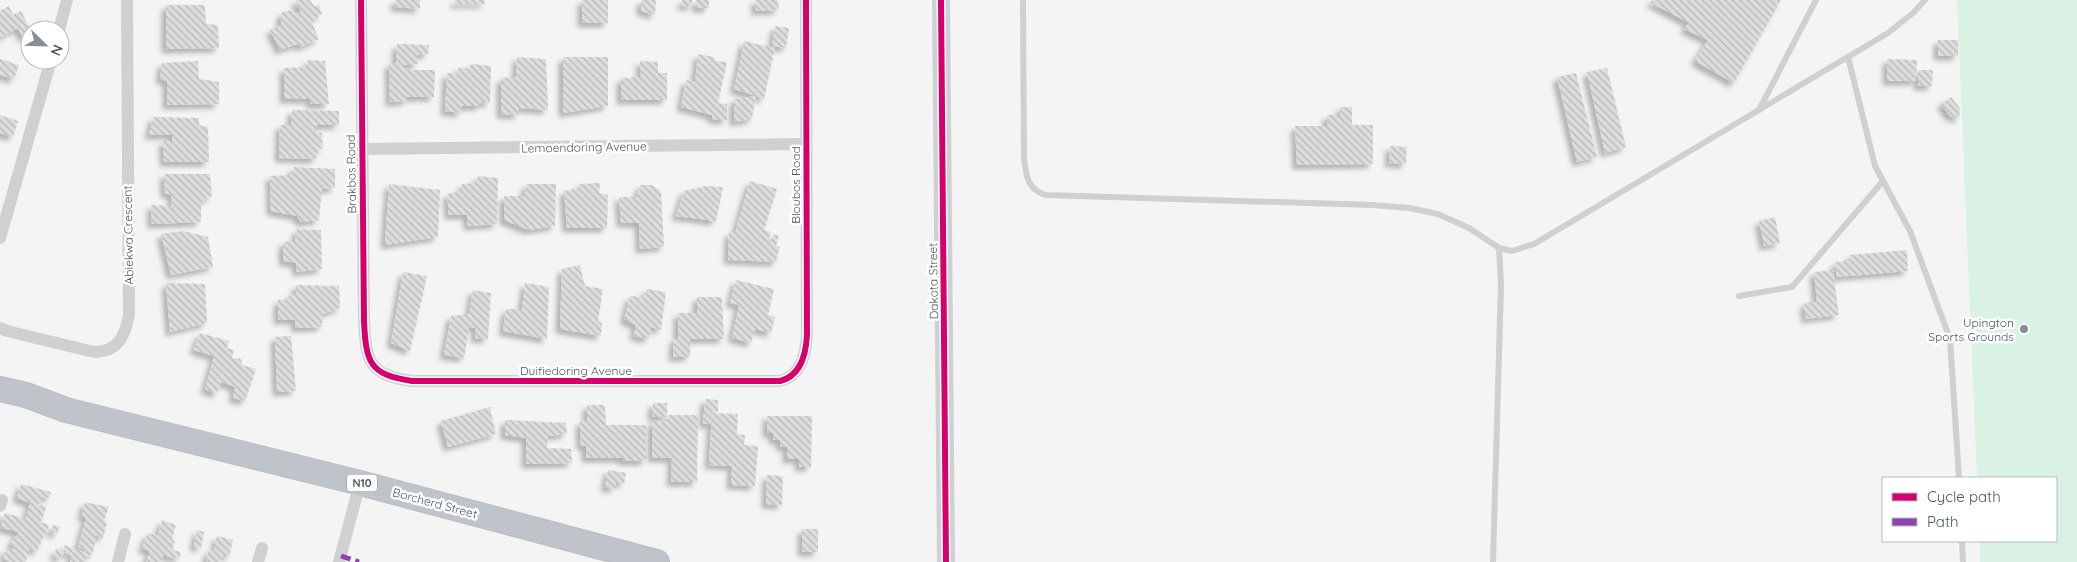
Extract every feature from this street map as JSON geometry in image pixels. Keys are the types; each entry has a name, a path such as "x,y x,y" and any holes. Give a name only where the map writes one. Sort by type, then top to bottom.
{"highway":[{"name":"Borcherd Street","path":"0,388 26,395 66,410"},
{"name":"Borcherd Street","path":"0,401 66,410 360,483 657,562"}],"street":[{"path":"62,20 68,0"},
{"name":"Abiekwa Crescent","path":"0,328 7,332 94,352 103,352 116,346 126,328 129,315 127,0"},
{"name":"Brakbos Road","path":"361,0 366,348"},
{"name":"Bloubos Road","path":"798,368 804,358 808,335 806,0"},
{"name":"Dakota Street","path":"941,0 946,562"},
{"path":"0,238 48,70"},
{"name":"Lemoendoring Avenue","path":"362,149 806,144"},
{"name":"Duifiedoring Avenue","path":"366,348 369,361 381,374 412,381 780,381 793,376 798,368"},
{"path":"339,562 360,483"},
{"path":"118,562 125,534"},
{"path":"258,562 262,548"}],"lane":[{"path":"1023,0 1024,158 1028,181 1038,192 1045,195 1409,208 1438,214 1469,228 1499,248 1512,251 1534,244 1848,56 1900,24 1925,0"},
{"path":"1758,110 1816,0"},
{"path":"1848,56 1875,166 1910,231 1950,339 1959,477"},
{"path":"1739,296 1792,287 1883,180"},
{"path":"1493,562 1501,284 1499,248"},
{"path":"1962,542 1962,562"}],"green space":[{"name":"Upington Sports Grounds","path":"1957,0 2077,0 2077,562 1980,562 1980,542 2057,542 2057,477 1977,477"}],"building":[{"path":"295,0 310,0 314,6 319,5 322,14 311,21 319,39 300,47 298,44 280,50 270,30 282,25 280,17 283,12 291,10 293,14 301,12"},
{"path":"395,0 420,0 420,9 395,7"},
{"path":"455,0 485,0 485,4 455,4"},
{"path":"582,0 608,0 608,23 582,23"},
{"path":"641,0 656,0 655,15 641,11"},
{"path":"682,0 692,0 692,6 682,6"},
{"path":"696,0 709,0 709,8 696,8"},
{"path":"755,0 778,0 779,10 756,11"},
{"path":"1652,0 1781,0 1734,83 1695,61 1708,40 1684,29 1689,23 1650,2"},
{"path":"166,5 205,5 206,24 218,25 219,48 166,49"},
{"path":"9,6 13,15 21,11 26,20 20,20 20,32 18,28 0,38 0,11"},
{"path":"775,26 789,28 786,48 772,46"},
{"path":"1938,40 1958,40 1958,56 1938,56"},
{"path":"744,41 775,48 764,99 734,89"},
{"path":"397,44 429,45 428,54 418,55 418,64 405,65 404,70 435,70 434,97 407,97 407,101 390,102 389,64 396,63"},
{"path":"698,54 714,57 715,61 727,62 718,103 727,104 727,120 712,119 712,115 681,107 686,80 695,82"},
{"path":"517,57 546,59 548,110 519,108 518,115 501,114 501,78 516,77"},
{"path":"563,57 608,57 608,106 563,113"},
{"path":"0,59 19,65 14,79 0,75"},
{"path":"1887,59 1917,60 1916,81 1887,81"},
{"path":"308,60 325,61 329,104 310,104 311,99 284,99 284,68 308,67"},
{"path":"198,61 199,79 219,82 219,104 167,105 167,81 160,79 162,63"},
{"path":"640,61 658,62 658,73 667,73 667,100 621,100 621,78 641,77"},
{"path":"471,64 491,66 490,103 481,102 481,106 462,106 461,113 445,111 447,73 457,74 459,67 469,69"},
{"path":"1607,68 1626,147 1605,153 1587,72"},
{"path":"1918,70 1933,70 1932,86 1918,86"},
{"path":"1576,73 1597,157 1577,162 1557,77"},
{"path":"756,96 752,119 734,122 734,99"},
{"path":"1951,97 1960,108 1959,119 1950,116 1941,104"},
{"path":"1340,107 1352,107 1352,125 1373,125 1373,164 1297,165 1295,126 1327,126 1327,115 1340,115"},
{"path":"292,110 339,111 339,125 317,125 317,132 322,133 323,149 319,148 316,159 279,158 280,125 291,125"},
{"path":"0,115 18,121 13,137 0,133"},
{"path":"153,117 199,118 199,125 208,127 209,162 164,162 163,141 172,141 172,135 149,135"},
{"path":"1390,146 1407,147 1406,164 1389,163"},
{"path":"294,167 335,169 335,188 322,189 319,220 301,222 297,216 271,211 270,176 291,175"},
{"path":"164,174 210,174 212,196 201,202 201,222 152,224 151,205 171,206 172,195 165,193"},
{"path":"478,176 498,178 497,224 468,226 467,215 449,215 447,194 462,191 462,184 476,183"},
{"path":"750,181 777,189 764,230 771,232 768,243 770,244 773,234 779,236 776,246 780,247 776,262 728,260 729,232 743,235 735,233"},
{"path":"600,183 599,193 608,195 607,228 567,228 564,191 579,188 579,184"},
{"path":"389,184 440,190 438,237 385,245"},
{"path":"527,184 556,184 555,226 529,230 504,220 504,196 524,196"},
{"path":"640,185 652,185 661,191 664,247 640,249 639,223 621,223 619,197 637,197"},
{"path":"706,186 723,187 716,221 676,216 684,191"},
{"path":"1775,217 1780,243 1764,246 1759,221"},
{"path":"297,229 321,230 322,269 297,272 296,263 283,261 283,242 295,241"},
{"path":"183,231 208,237 213,267 171,275 161,234"},
{"path":"1907,250 1908,271 1837,277 1835,262 1850,261 1850,255"},
{"path":"580,265 585,286 603,289 598,321 602,323 601,336 560,329 562,269"},
{"path":"1833,270 1839,315 1806,319 1804,303 1817,302 1814,272"},
{"path":"403,272 427,276 410,351 391,343"},
{"path":"736,280 774,289 768,315 775,317 771,333 755,329 751,343 732,338 739,305 730,303"},
{"path":"166,283 205,284 207,323 170,332"},
{"path":"525,283 549,287 547,339 503,331 506,309 522,309"},
{"path":"296,285 339,286 340,308 323,314 322,327 296,328 295,320 278,320 278,300 288,300 289,295 296,294"},
{"path":"647,289 666,292 661,330 651,327 649,339 634,336 636,325 624,319 630,296 643,297"},
{"path":"473,290 491,293 488,339 475,338 476,327 469,328 464,358 444,355 451,316 469,314"},
{"path":"697,297 722,297 724,339 690,339 690,357 673,357 674,338 678,338 678,313 697,313"},
{"path":"200,333 229,341 227,348 234,350 232,358 241,359 242,365 256,369 245,401 233,398 235,387 221,382 217,394 205,389 214,356 194,350"},
{"path":"291,336 296,391 277,392 275,337"},
{"path":"705,399 718,400 718,412 711,411 711,424 703,424"},
{"path":"653,403 667,403 667,417 652,417"},
{"path":"587,405 605,405 606,425 646,425 646,461 623,461 623,458 586,458 586,446 581,445 580,421 587,421"},
{"path":"490,407 496,434 448,447 441,421"},
{"path":"712,413 738,414 737,434 745,435 744,445 758,446 755,486 731,485 732,466 709,465"},
{"path":"668,415 698,415 697,482 671,482 672,458 652,458 652,421 668,422"},
{"path":"767,416 812,416 811,467 799,467 799,459 787,459 787,447 780,446 780,440 773,440 773,433 767,433"},
{"path":"505,420 566,423 567,434 548,436 547,448 571,449 572,463 526,464 526,438 505,435"},
{"path":"608,470 626,473 624,484 616,482 614,489 605,487"},
{"path":"767,475 783,476 782,505 766,504"},
{"path":"21,484 51,492 50,498 42,497 40,503 33,503 46,507 41,522 49,525 37,551 29,549 26,562 10,562 3,559 7,548 13,550 14,548 11,543 19,532 1,528 5,513 26,519 30,503 17,498"},
{"path":"85,502 109,507 104,520 107,523 103,538 96,535 93,554 87,556 85,562 70,562 74,547 84,552 86,551 78,547 86,518 82,515"},
{"path":"162,520 176,525 172,540 175,541 173,550 181,552 179,559 163,555 162,562 146,562 150,551 142,548 148,533 166,538 158,535"},
{"path":"53,525 60,527 57,534 50,532"},
{"path":"802,529 818,529 818,552 802,552"},
{"path":"197,530 204,532 201,548 194,547"},
{"path":"217,536 233,540 229,557 223,555 221,562 206,562 209,549 214,551"},
{"path":"64,545 73,548 71,555 64,552"},
{"path":"56,549 64,552 61,559 54,556"}],"marked path":[{"path":"341,556 359,562"}],"cycle path":[{"path":"361,0 364,321 366,347 373,364 378,370 387,375 412,381 780,381 793,374 804,357 807,335 806,0"},
{"path":"941,0 946,562"}],"place":[{"name":"Upington Sports Grounds","path":"2024,329"}]}
